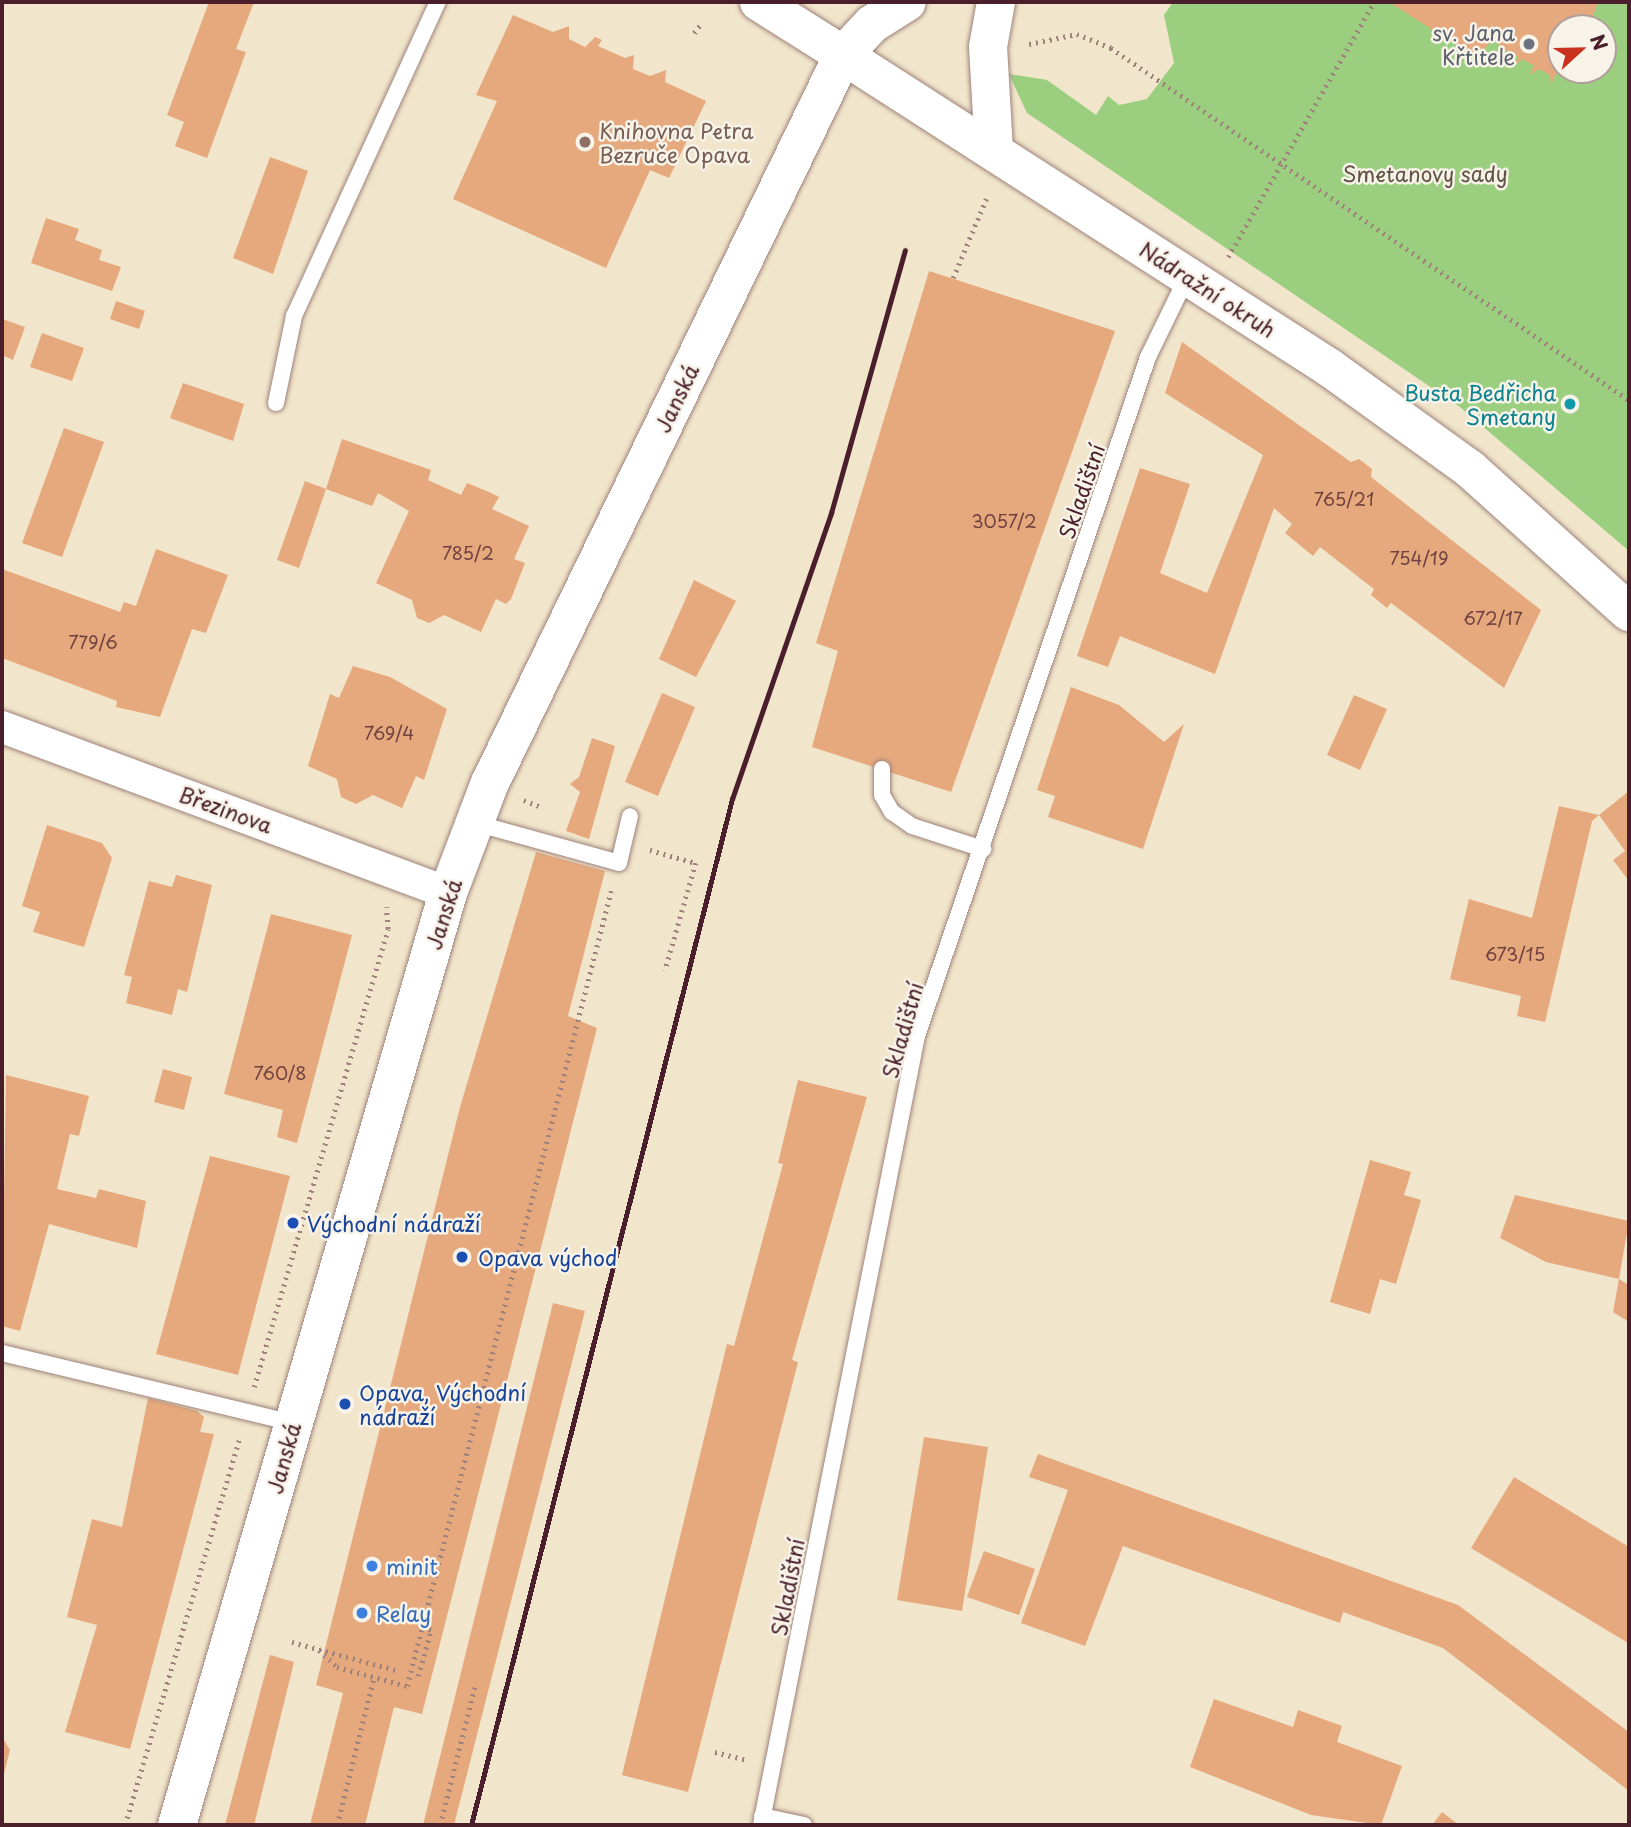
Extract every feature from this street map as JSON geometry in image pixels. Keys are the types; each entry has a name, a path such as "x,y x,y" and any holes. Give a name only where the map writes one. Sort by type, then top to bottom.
{"main road":[{"name":"Nádražní okruh","path":"759,2 1188,275 1469,469 1629,611"},
{"name":"Janská","path":"177,1825 448,893 475,823 843,54 872,24 907,2"},
{"path":"994,151 988,60 996,2"}],"street":[{"name":"Březinova","path":"2,727 448,893"}],"lane":[{"path":"276,403 294,316 438,2"},
{"name":"Skladištní","path":"762,1821 918,1036 1148,357 1188,275"},
{"path":"881,769 882,795 892,812 912,826 983,849"},
{"path":"475,823 619,863 630,816"},
{"path":"2,1353 293,1423"},
{"path":"762,1821 804,1825"}],"path":[{"path":"1283,163 1374,2"},
{"path":"694,33 700,25"},
{"path":"1019,46 1077,34 1111,48 1629,400"},
{"path":"953,278 986,200"},
{"path":"623,843 696,863 665,971"},
{"path":"319,1650 337,1667 407,1686 619,863"},
{"path":"125,1825 388,929 386,903"},
{"path":"418,1676 431,1630 422,1627"},
{"path":"292,1642 396,1670"},
{"path":"337,1825 374,1678"},
{"path":"440,1825 477,1682"}],"green space":[{"name":"Smetanovy sady","path":"1173,2 1629,2 1629,551 1460,407 1027,113 1009,74 1047,80 1096,115 1108,96 1119,105 1147,99 1174,63 1164,15"}],"building":[{"path":"209,2 254,2 236,49 246,52 207,158 175,146 184,122 167,115"},
{"name":"sv. Jana Křtitele","path":"1389,2 1598,2 1594,14 1547,14 1547,73 1539,69 1529,75 1534,66 1523,59 1514,66 1518,57 1507,50 1497,56 1503,47 1492,40 1477,58"},
{"path":"513,15 553,32 569,26 569,39 585,47 595,37 602,40 598,46 625,58 634,55 633,69 650,76 666,70 665,82 706,101 669,178 650,170 606,268 453,199 497,101 476,95"},
{"path":"270,157 308,171 273,274 233,258"},
{"path":"46,218 79,229 75,240 102,250 99,260 121,267 112,291 31,263"},
{"path":"929,271 1115,331 951,792 812,747 838,651 816,643"},
{"path":"116,301 145,311 139,329 110,319"},
{"path":"2,319 25,327 13,360 2,355"},
{"path":"42,333 84,348 72,381 30,367"},
{"path":"1182,342 1351,462 1359,459 1372,469 1371,477 1541,610 1504,688 1391,603 1387,608 1371,595 1374,589 1320,547 1313,556 1285,533 1292,524 1274,508 1215,674 1120,636 1108,667 1077,656 1140,468 1190,484 1160,573 1207,593 1263,455 1165,393"},
{"path":"183,383 244,404 233,441 170,418"},
{"path":"64,428 104,442 62,557 22,543"},
{"path":"342,439 431,470 428,480 461,495 467,483 489,492 499,497 492,509 529,526 514,559 525,563 511,599 506,604 496,599 481,632 444,615 429,623 417,618 412,600 376,583 409,511 378,493 372,506 326,489"},
{"path":"305,481 326,489 299,568 277,560"},
{"path":"156,549 228,575 206,633 192,629 160,717 116,707 117,701 2,658 2,569 120,612 124,602 136,606"},
{"path":"694,580 736,601 696,677 659,659"},
{"path":"353,666 390,677 447,709 424,780 416,776 402,808 373,795 356,804 341,797 337,779 308,766 330,694 339,698"},
{"path":"1071,687 1119,705 1164,742 1184,724 1143,849 1048,817 1055,796 1037,790"},
{"path":"662,693 695,707 658,796 625,782"},
{"path":"1354,695 1387,709 1360,770 1327,755"},
{"path":"592,738 615,746 589,839 566,831 580,792 570,784 579,777"},
{"path":"1629,791 1629,881 1613,860 1625,851 1599,815"},
{"path":"1559,806 1599,815 1592,821 1545,1022 1517,1016 1521,996 1450,979 1469,899 1532,918"},
{"path":"47,825 102,843 112,858 84,947 33,932 40,912 22,906"},
{"path":"536,852 605,871 568,1016 597,1028 422,1714 394,1707 365,1825 310,1825 343,1693 316,1685 460,1107"},
{"path":"176,875 212,885 187,992 178,989 172,1015 126,1003 132,977 124,975 149,881 172,887"},
{"path":"271,914 352,935 297,1143 277,1137 283,1110 224,1094"},
{"path":"163,1069 192,1077 184,1110 154,1102"},
{"path":"6,1075 89,1096 79,1136 70,1134 57,1189 96,1198 99,1189 146,1201 137,1248 49,1224 20,1331 2,1326"},
{"path":"798,1080 867,1097 792,1360 798,1362 688,1792 622,1775 727,1344 734,1346 783,1164 778,1163"},
{"path":"210,1156 290,1176 238,1375 156,1354"},
{"path":"1370,1160 1411,1172 1404,1195 1421,1200 1396,1284 1380,1279 1370,1314 1330,1302"},
{"path":"1515,1195 1629,1221 1619,1279 1546,1262 1500,1238"},
{"path":"1619,1279 1629,1285 1629,1322 1613,1312"},
{"path":"553,1303 585,1311 454,1825 423,1825"},
{"path":"148,1398 197,1411 204,1417 200,1432 214,1434 130,1749 65,1732 97,1625 67,1617 92,1519 122,1527"},
{"path":"924,1437 988,1447 962,1611 897,1600"},
{"path":"1038,1454 1458,1605 1629,1732 1629,1791 1443,1648 1343,1612 1340,1623 1123,1546 1085,1646 1021,1623 1068,1490 1029,1477"},
{"path":"1514,1477 1629,1547 1628,1643 1471,1548"},
{"path":"984,1551 1035,1569 1019,1615 967,1597"},
{"path":"270,1655 294,1662 254,1825 225,1825"},
{"path":"1214,1699 1293,1727 1298,1710 1342,1726 1337,1742 1402,1766 1381,1825 1311,1815 1190,1767"},
{"path":"2,1737 10,1750 3,1777 2,1777"},
{"path":"1442,1812 1459,1825 1432,1825"}],"railway":[{"path":"471,1825 732,799 831,513 905,250"}],"place":[{"name":"sv. Jana Křtitele","path":"1529,44"},
{"name":"Knihovna Petra Bezruče Opava","path":"585,142"},
{"name":"Busta Bedřicha Smetany","path":"1570,404"},
{"name":"Východní nádraží","path":"293,1223"},
{"name":"Opava východ","path":"462,1257"},
{"name":"Opava, Východní nádraží","path":"345,1404"},
{"name":"minit","path":"372,1566"},
{"name":"Relay","path":"362,1613"}]}
